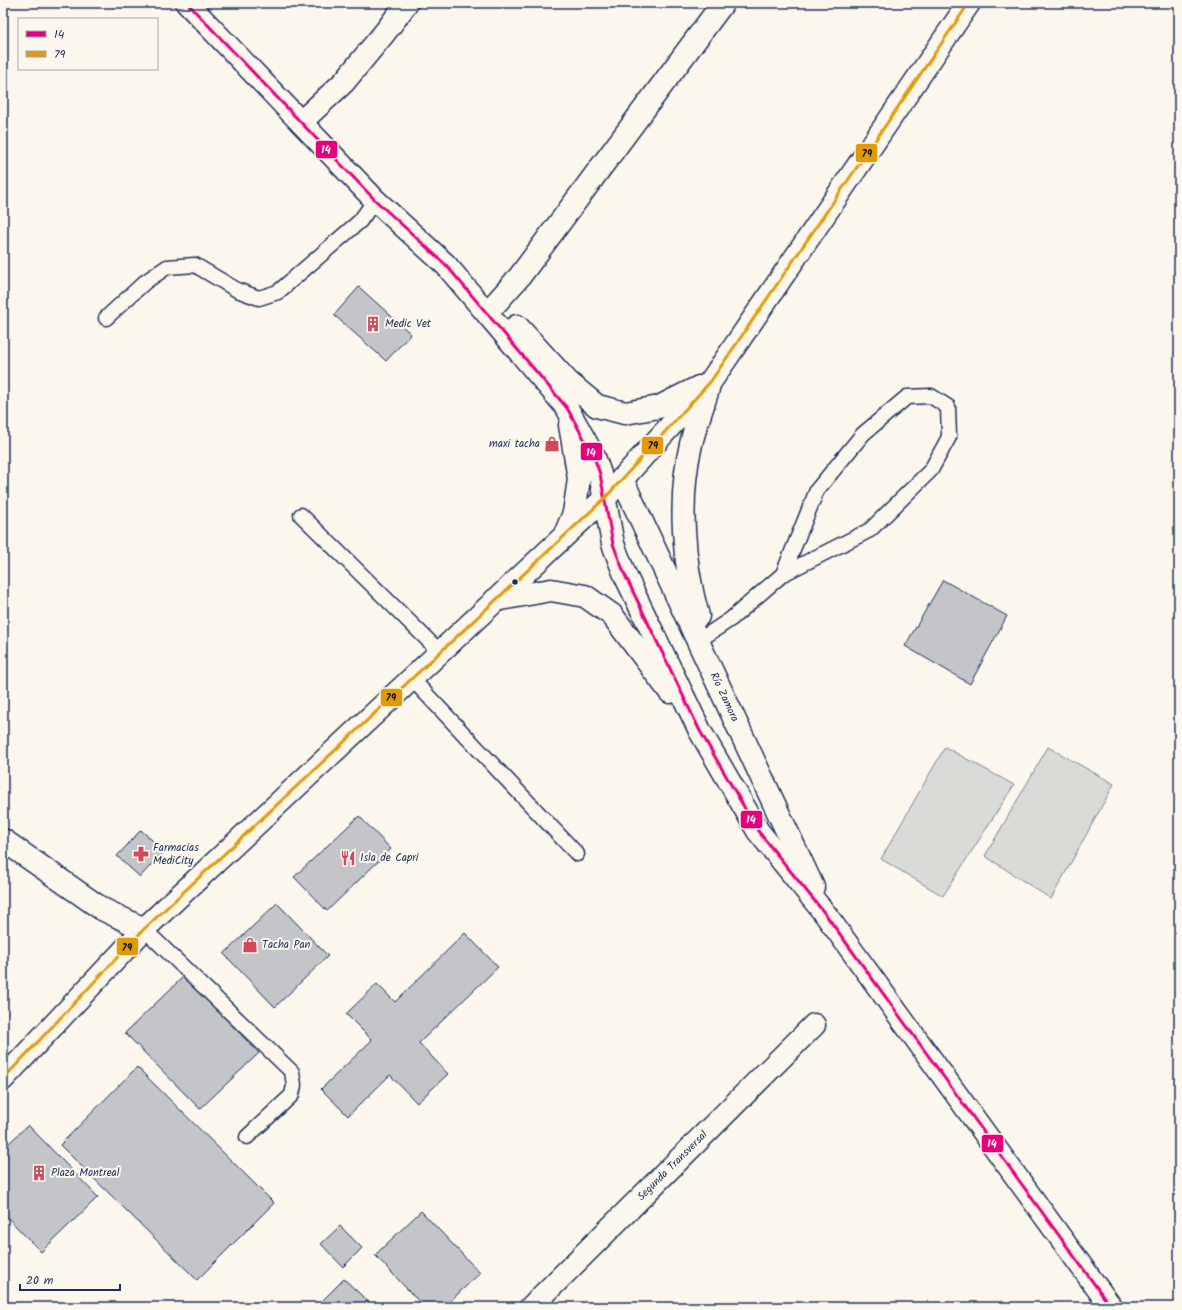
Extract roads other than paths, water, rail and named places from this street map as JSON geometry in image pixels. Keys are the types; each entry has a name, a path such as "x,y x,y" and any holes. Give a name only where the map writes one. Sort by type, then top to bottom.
{"street":[{"name":"Río Zamora","path":"187,3 375,200 446,265 567,408 594,456 613,544 624,575 700,731 758,831 826,915 1111,1307"},
{"path":"301,122 344,82 386,31 406,3"},
{"path":"496,303 520,276 723,3"},
{"path":"3,1079 144,929 604,498 711,381 969,3"},
{"path":"446,265 470,274 568,382 597,406 625,413 659,407 711,381"},
{"path":"711,381 691,444 685,485 686,547 690,582 715,675"},
{"path":"563,537 574,513 580,479 567,408"},
{"name":"Río Zamora","path":"622,479 826,915"},
{"path":"495,600 551,590 585,596 612,615 700,731"},
{"path":"3,840 102,909 144,929"},
{"name":"Segunda Transversal","path":"531,1307 814,1025"}],"lane":[{"path":"106,318 145,282 167,268 195,265 237,290 259,298 278,292 360,221 375,200"},
{"path":"704,637 731,618 783,574 870,530 931,470 949,437 948,407 931,396 907,397 863,434 817,490 783,574"},
{"path":"301,515 440,652"},
{"path":"412,679 577,854"},
{"path":"144,929 292,1072 294,1085 292,1095 247,1137"}],"place":[{"name":"Medic Vet","path":"373,324"},
{"name":"maxi tacha","path":"552,444"},
{"name":"Farmacias MediCity","path":"141,854"},
{"name":"Isla de Capri","path":"348,858"},
{"name":"Tacha Pan","path":"250,945"},
{"name":"Plaza Montreal","path":"39,1173"}]}
